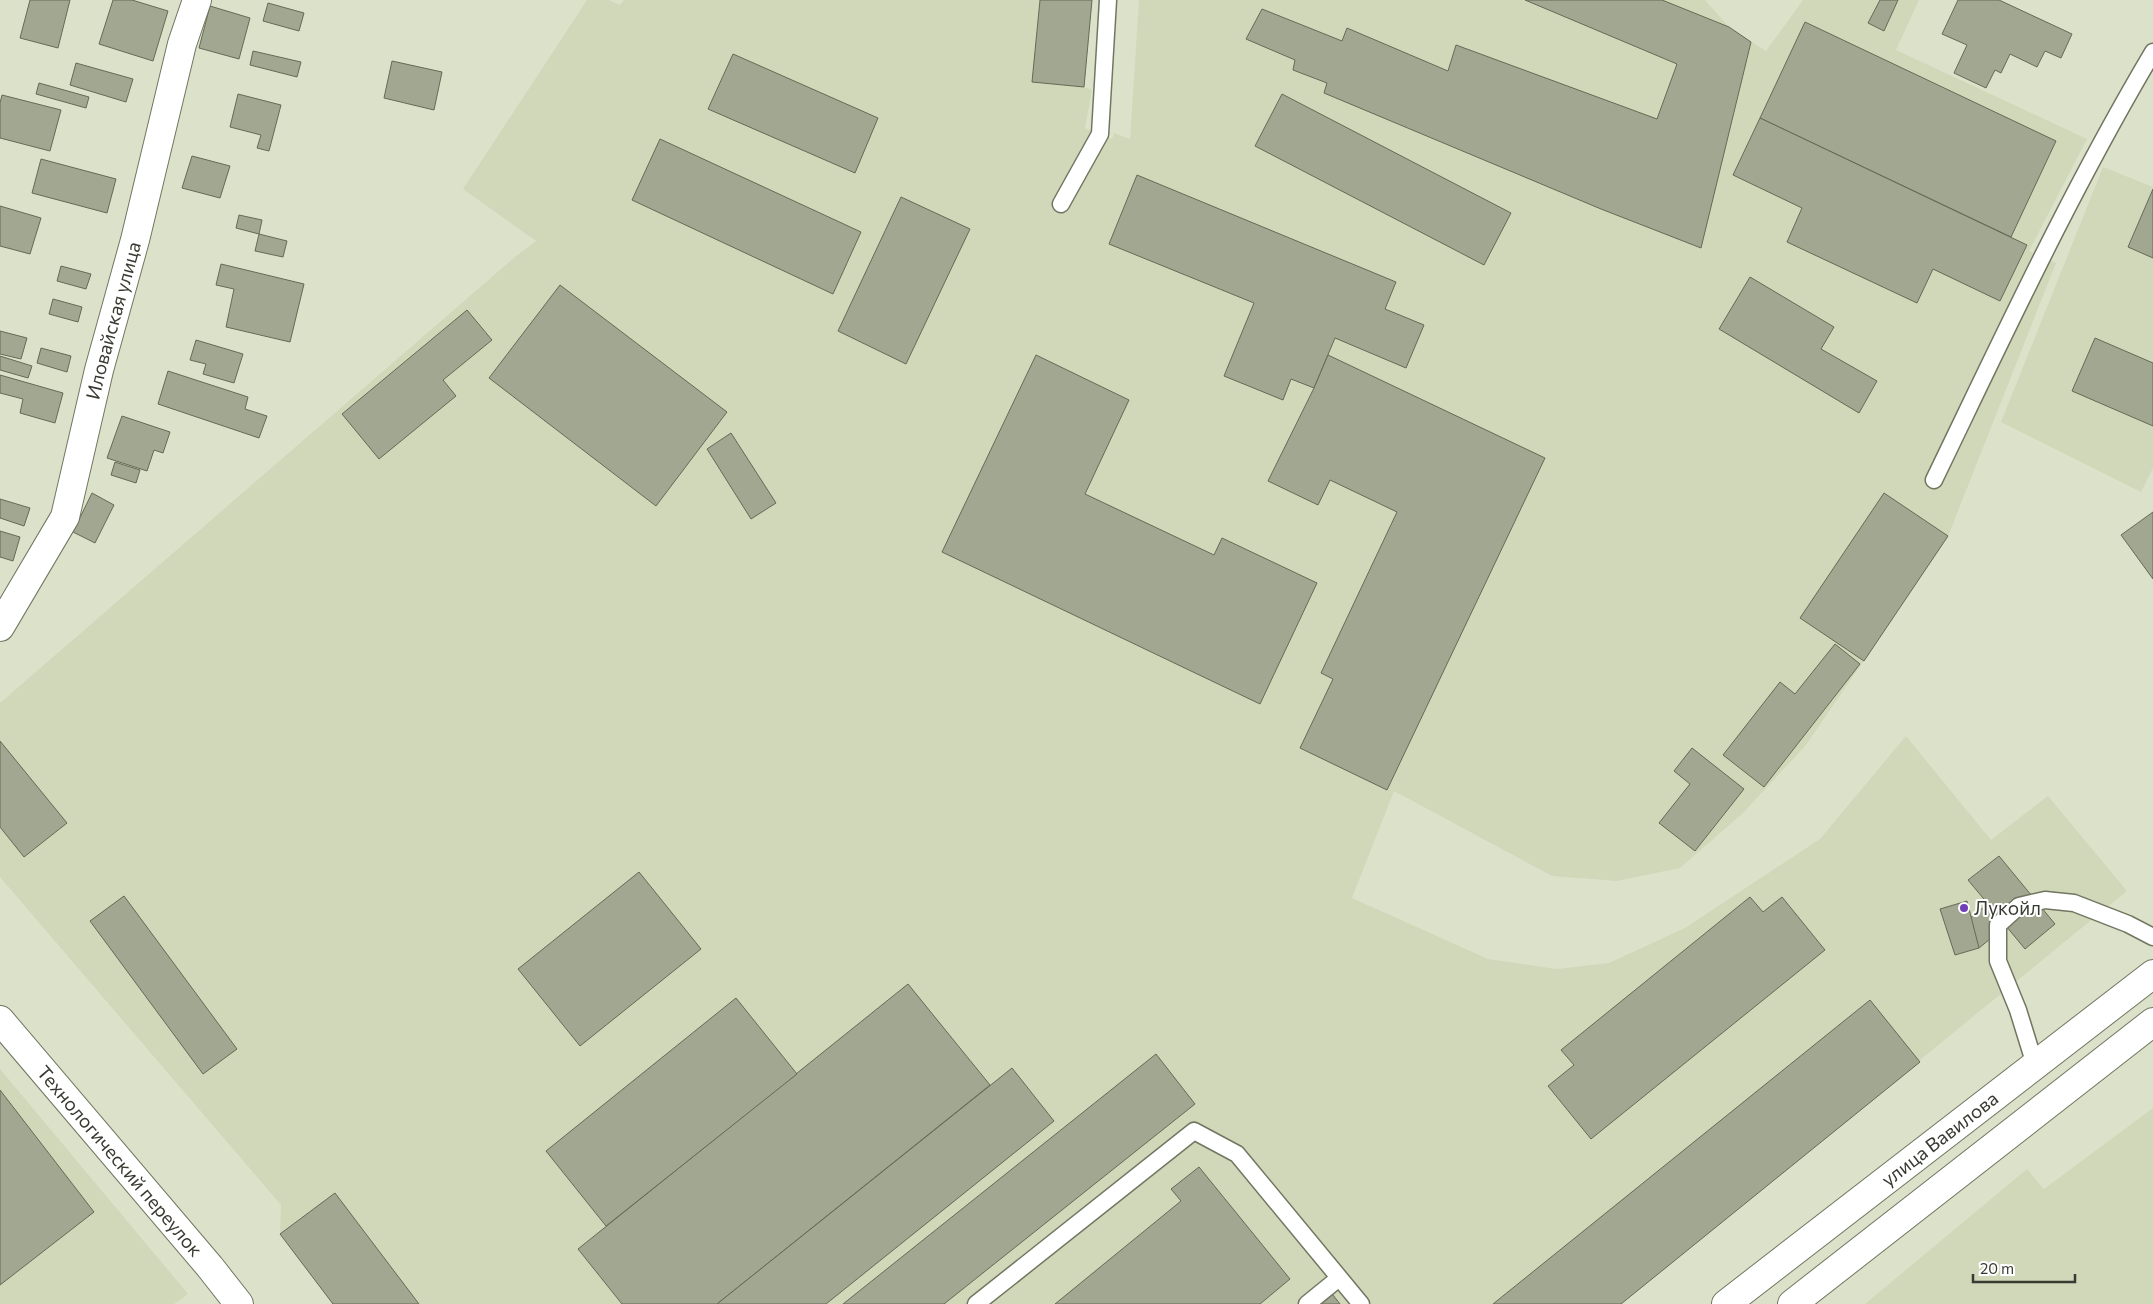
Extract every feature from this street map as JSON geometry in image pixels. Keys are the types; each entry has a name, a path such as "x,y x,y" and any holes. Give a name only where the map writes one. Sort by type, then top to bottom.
{"street":[{"name":"Иловайская улица","path":"0,627 65,516 100,370 135,240 182,44 197,0"},
{"name":"улица Вавилова","path":"1726,1304 2153,974"},
{"name":"Технологический переулок","path":"0,1020 210,1267 239,1304"},
{"name":"улица Вавилова","path":"1792,1304 2150,1027"}],"lane":[{"path":"1061,204 1100,134 1108,0"},
{"path":"1934,480 2042,257 2117,112 2153,52"},
{"path":"2035,1065 2018,1010 1998,960 1998,925 2018,906 2045,900 2074,904 2128,924 2153,937"},
{"path":"976,1304 1194,1131 1237,1154 1361,1304"},
{"path":"1307,1304 1339,1278"}],"shaded area":[{"path":"587,0 609,0 620,5 624,0 1092,0 1084,87 1092,90 1085,128 1112,139 1114,133 1130,139 1139,0 1705,0 1729,27 1766,51 1803,0 1919,0 1896,50 2087,139 2029,251 2056,263 1947,539 1806,745 1742,814 1680,868 1617,881 1552,876 1394,791 1352,898 1488,959 1557,969 1609,963 1685,928 1820,839 1906,736 1991,840 2048,796 2127,891 1621,1304 333,1304 280,1234 281,1205 0,877 0,703 516,256 536,241 463,189"},
{"path":"2103,167 2153,187 2153,468 2141,492 2001,422"},
{"path":"0,1069 188,1294 174,1304 0,1304"},
{"path":"2153,1108 2153,1304 1865,1304 2027,1169 2044,1189"}],"building":[{"path":"30,0 70,0 58,48 20,38"},
{"path":"113,0 132,0 168,11 153,61 99,44"},
{"path":"1040,0 1092,0 1084,87 1032,82"},
{"path":"1525,0 1662,0 1729,27 1751,42 1701,248 1601,209 1324,93 1327,83 1293,70 1295,60 1246,39 1262,9 1342,41 1347,28 1448,71 1456,45 1657,119 1677,64"},
{"path":"1880,0 1898,0 1884,31 1868,23"},
{"path":"1958,0 1999,0 2072,34 2061,58 2045,51 2037,67 2010,54 2001,73 1995,70 1986,88 1954,73 1967,45 1942,34"},
{"path":"268,3 304,13 299,31 263,21"},
{"path":"210,6 250,18 239,59 199,48"},
{"path":"1805,22 2056,141 2011,237 1760,118"},
{"path":"253,51 301,62 297,77 250,65"},
{"path":"733,54 878,118 855,173 708,109"},
{"path":"392,61 442,72 434,110 384,98"},
{"path":"76,63 133,79 126,102 70,85"},
{"path":"39,83 89,97 86,108 36,94"},
{"path":"238,94 281,105 269,151 257,148 261,135 230,127"},
{"path":"1282,94 1511,213 1484,265 1255,146"},
{"path":"2,95 61,110 50,151 0,138 0,103"},
{"path":"1760,118 2027,245 2000,301 1933,269 1917,303 1787,242 1802,208 1733,175"},
{"path":"660,139 861,232 833,294 632,200"},
{"path":"192,156 230,166 220,198 182,188"},
{"path":"41,159 116,179 107,213 32,193"},
{"path":"1137,175 1396,282 1385,309 1424,325 1406,368 1335,338 1314,388 1291,379 1283,400 1224,376 1254,303 1109,244"},
{"path":"2153,189 2153,258 2128,247"},
{"path":"901,197 970,229 906,364 838,331"},
{"path":"0,206 41,218 30,254 0,246"},
{"path":"239,215 262,220 259,234 236,228"},
{"path":"259,234 287,241 283,257 255,251"},
{"path":"221,264 304,284 290,342 226,327 234,289 216,285"},
{"path":"61,266 91,274 86,289 57,281"},
{"path":"1750,277 1834,327 1821,349 1877,381 1859,413 1719,329"},
{"path":"560,285 727,412 656,506 489,378"},
{"path":"53,299 82,307 78,322 49,314"},
{"path":"467,310 492,340 443,380 456,396 379,459 342,414"},
{"path":"0,331 27,338 21,359 0,354"},
{"path":"2095,338 2153,363 2153,426 2072,391"},
{"path":"196,340 243,354 234,383 203,374 206,364 190,360"},
{"path":"41,348 71,356 67,372 37,363"},
{"path":"1036,355 1129,400 1085,494 1214,555 1222,538 1317,583 1260,704 942,552"},
{"path":"1328,355 1545,458 1387,790 1300,748 1333,679 1321,673 1397,512 1330,480 1318,505 1268,481 1314,388"},
{"path":"0,356 32,366 28,378 0,370"},
{"path":"168,371 248,397 245,409 267,416 259,438 158,404"},
{"path":"0,375 63,393 55,423 20,413 23,399 0,393"},
{"path":"122,416 170,432 163,453 154,450 147,471 107,458"},
{"path":"731,433 776,503 751,519 707,449"},
{"path":"115,462 140,470 136,483 111,475"},
{"path":"92,493 114,505 95,543 73,532"},
{"path":"1884,493 1948,536 1864,661 1800,618"},
{"path":"0,499 30,508 24,526 0,518"},
{"path":"2153,512 2153,579 2121,535"},
{"path":"0,531 20,537 13,561 0,557"},
{"path":"1835,644 1860,664 1764,787 1723,755 1780,682 1795,694"},
{"path":"0,741 67,823 24,857 0,827"},
{"path":"1692,748 1744,789 1695,851 1659,823 1690,784 1674,771"},
{"path":"1999,856 2055,924 2025,949 2006,926 1979,948 1961,925 1988,904 1968,880"},
{"path":"639,872 701,949 580,1046 518,969"},
{"path":"124,896 237,1049 203,1074 90,921"},
{"path":"1750,897 1763,912 1782,897 1825,950 1591,1139 1548,1086 1574,1065 1561,1050"},
{"path":"1967,901 1979,948 1955,955 1940,909"},
{"path":"908,984 990,1085 717,1304 622,1304 578,1249"},
{"path":"736,998 797,1074 606,1226 546,1151"},
{"path":"1870,1000 1920,1062 1621,1304 1493,1304"},
{"path":"1156,1054 1195,1104 944,1304 843,1304"},
{"path":"1012,1068 1054,1121 826,1304 717,1304"},
{"path":"0,1090 94,1212 0,1285"},
{"path":"1199,1167 1290,1279 1260,1304 1055,1304 1181,1201 1171,1189"},
{"path":"335,1193 419,1304 333,1304 280,1234"},
{"path":"1329,1290 1340,1304 1312,1304"}],"place":[{"name":"Лукойл","path":"1964,908"}]}
